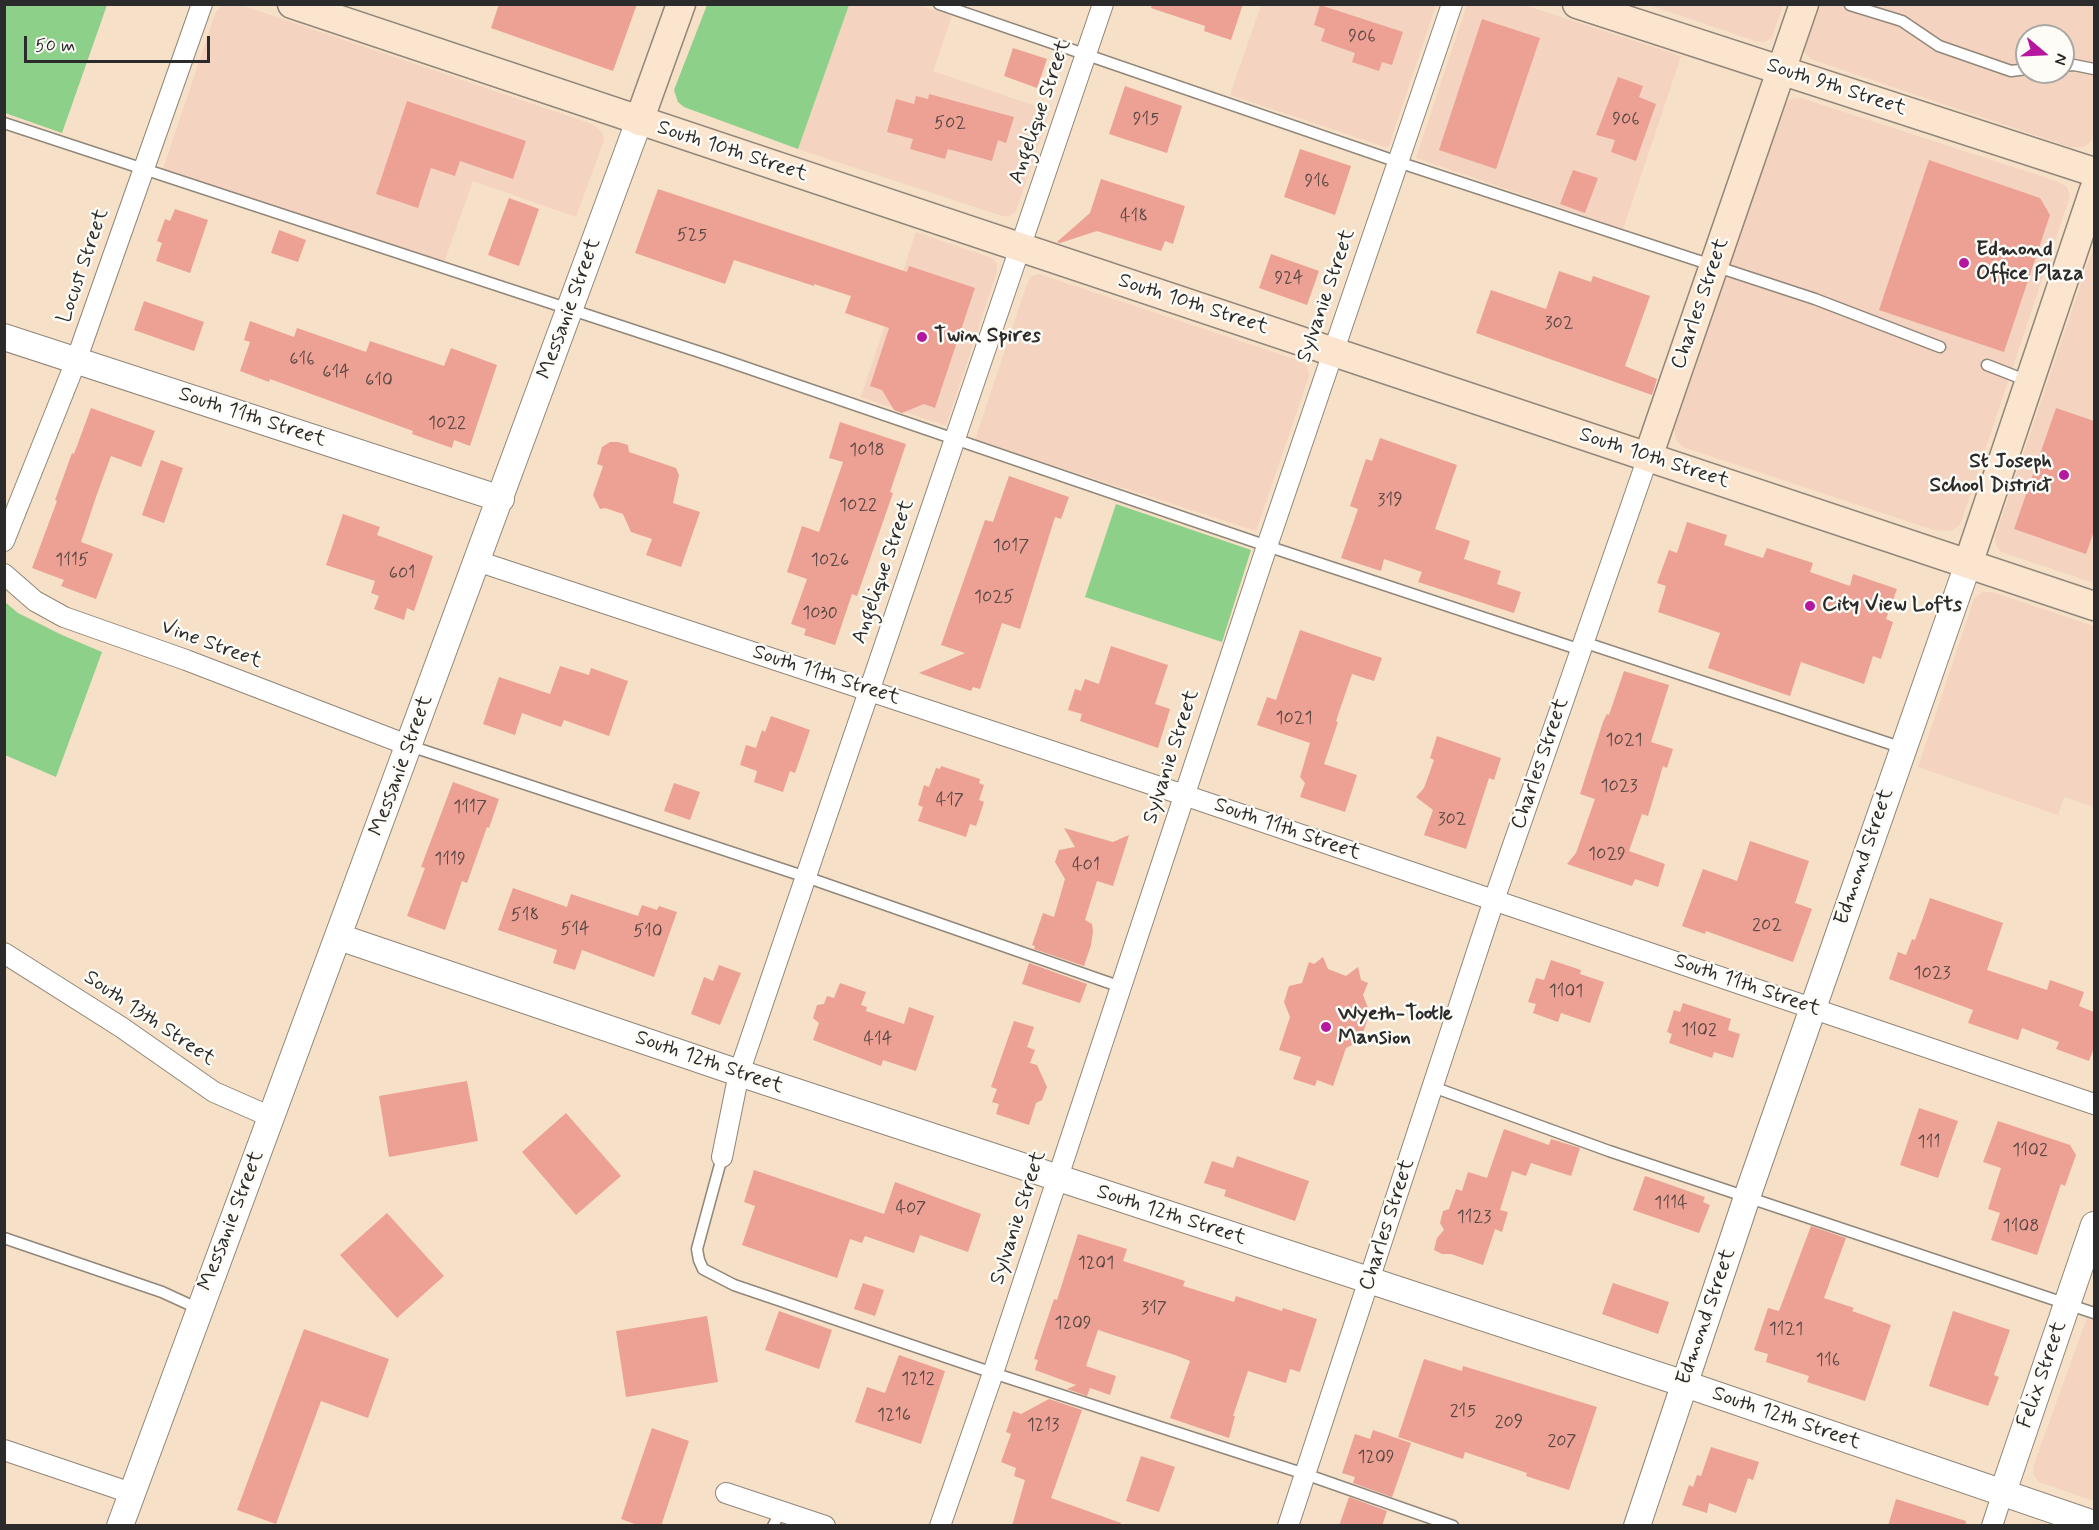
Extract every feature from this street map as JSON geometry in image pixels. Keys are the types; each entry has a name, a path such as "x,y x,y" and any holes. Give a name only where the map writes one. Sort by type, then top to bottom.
{"main road":[{"name":"South 10th Street","path":"292,4 639,122 2094,606"},
{"name":"Messanie Street","path":"639,122 681,4"},
{"name":"South 9th Street","path":"1577,4 2094,172"},
{"name":"Charles Street","path":"1648,457 1804,4"},
{"name":"Edmond Street","path":"1968,564 2094,190"}],"street":[{"name":"Locust Street","path":"4,541 76,361 202,4"},
{"name":"Angelique Street","path":"722,1157 739,1073 1103,4"},
{"name":"Sylvanie Street","path":"940,1526 993,1373 1267,546 1452,4"},
{"name":"Messanie Street","path":"120,1526 639,122"},
{"name":"South 11th Street","path":"4,337 501,499"},
{"name":"Charles Street","path":"1288,1526 1494,900 1648,457"},
{"name":"South 11th Street","path":"477,561 1184,795 2094,1104"},
{"name":"Edmond Street","path":"1637,1526 1812,1008 1968,564"},
{"name":"Vine Street","path":"4,574 35,601 64,617 197,664 410,746"},
{"name":"South 12th Street","path":"339,937 739,1073 1685,1384 2094,1524"},
{"name":"South 13th Street","path":"4,953 121,1027 214,1092 272,1117"},
{"name":"Felix Street","path":"1992,1526 2094,1225"},
{"path":"4,1450 131,1493"},
{"path":"726,1493 777,1518 825,1526"}],"lane":[{"path":"939,4 1398,162 1826,303 1940,347"},
{"path":"1850,5 1902,21 1939,46 2015,70"},
{"path":"2075,65 2094,69"},
{"path":"4,123 570,310 1267,546 1903,748"},
{"path":"1987,365 2030,381"},
{"path":"410,746 806,877 1121,987"},
{"path":"1433,1087 1609,1151 2094,1312"},
{"path":"722,1157 697,1249 703,1269 734,1285 993,1373 1305,1474 1453,1526"},
{"path":"4,1238 162,1292 199,1310"}],"shaded area":[{"path":"222,5 241,5 592,124 602,132 604,140 576,217 473,181 443,265 163,169 215,14"},
{"path":"849,5 917,5 952,16 933,71 1050,111 1016,211 1009,217 798,149"},
{"path":"1261,5 1436,5 1388,148 1230,95"},
{"path":"1467,5 1524,5 1681,56 1623,229 1416,158"},
{"path":"1649,5 1783,5 1772,37 1765,42 1755,41"},
{"path":"1815,5 2094,5 2094,131 2092,140 2084,147 2070,147 1813,60 1805,53 1803,41"},
{"path":"1801,98 2056,181 2067,187 2070,196 1960,525 1951,531 1934,530 1683,447 1677,441 1674,430 1783,106 1790,99"},
{"path":"916,232 992,258 997,263 997,272 946,426 861,397"},
{"path":"2094,245 2094,583 2001,552 1996,545 1995,537"},
{"path":"1039,274 1297,360 1307,366 1309,376 1256,531 975,440 1026,287 1031,276"},
{"path":"1982,592 1992,592 2094,626 2094,807 2064,797 2058,815 1918,767 1974,599"},
{"path":"2087,1318 2094,1320 2094,1501 2039,1482 2033,1474 2034,1464"}],"green space":[{"path":"5,4 107,5 62,133 5,113"},
{"path":"707,5 849,5 798,149 684,107 678,102 674,90"},
{"path":"1116,504 1251,550 1222,642 1085,597"},
{"path":"5,602 18,613 102,652 56,777 5,755"}],"building":[{"path":"499,4 637,4 613,71 491,28"},
{"path":"1152,4 1243,4 1231,40 1204,31 1205,26 1151,8"},
{"path":"1320,5 1403,32 1392,65 1382,62 1379,71 1352,62 1355,53 1321,41 1325,29 1314,25"},
{"path":"1482,19 1540,38 1496,169 1439,150"},
{"path":"1013,48 1047,59 1037,88 1004,76"},
{"path":"1618,77 1643,86 1639,97 1656,104 1636,161 1611,152 1615,140 1596,135"},
{"path":"1125,86 1182,106 1167,153 1109,134"},
{"path":"929,94 1014,117 1006,143 998,140 992,161 948,149 945,159 910,149 913,139 887,132 896,99 914,104 916,96 928,99"},
{"path":"407,101 526,141 513,179 460,161 455,176 431,168 418,208 376,194"},
{"path":"1300,149 1351,166 1335,215 1284,197"},
{"name":"Edmond Office Plaza","path":"1929,160 2040,198 2050,215 2004,352 1879,310"},
{"path":"1573,170 1598,178 1585,213 1560,204"},
{"path":"1101,179 1185,206 1173,244 1165,241 1161,251 1097,231 1057,242 1090,213"},
{"path":"658,189 907,272 909,266 975,288 935,408 924,404 902,413 894,410 882,390 870,386 889,328 845,313 851,296 734,260 725,284 635,253"},
{"path":"509,198 539,209 519,266 488,255"},
{"path":"175,209 208,220 190,273 156,261 162,243 157,241 165,219 170,221"},
{"path":"279,230 306,240 298,262 271,253"},
{"path":"1271,254 1319,271 1307,305 1259,288"},
{"path":"1559,271 1591,282 1593,276 1650,296 1625,366 1657,379 1652,395 1476,333 1491,290 1546,309"},
{"path":"144,301 204,322 194,351 134,330"},
{"path":"250,321 294,337 297,328 366,352 370,341 444,366 451,348 497,365 470,446 454,440 452,448 412,434 413,431 270,379 269,382 240,371 250,342 244,340"},
{"path":"91,408 155,431 141,467 111,456 97,494 81,542 113,554 96,599 61,586 64,580 32,568 72,453 74,454"},
{"name":"St Joseph School District","path":"2056,408 2094,421 2094,531 2086,554 2014,529"},
{"path":"840,422 906,444 890,492 893,493 857,596 852,594 835,645 804,635 806,629 791,624 807,579 787,572 802,526 819,532 843,462 829,458"},
{"path":"1380,438 1457,465 1435,529 1470,541 1464,559 1501,571 1497,584 1521,592 1514,613 1418,582 1422,572 1384,559 1381,571 1341,558 1358,509 1350,506 1366,459 1372,461"},
{"path":"610,442 628,445 629,452 676,468 679,475 673,503 700,512 681,567 646,555 652,539 631,532 623,514 605,508 600,509 593,495 603,466 597,464 602,447"},
{"path":"161,460 183,468 164,523 142,515"},
{"path":"1009,476 1069,497 1061,519 1055,517 1020,629 1002,623 980,689 973,687 971,691 919,673 965,653 941,645 985,520 993,522"},
{"path":"343,514 380,527 377,535 433,556 414,611 407,608 404,620 374,609 379,596 371,593 375,581 326,565"},
{"name":"City View Lofts","path":"1687,522 1727,535 1724,545 1763,558 1767,548 1813,563 1810,572 1850,586 1853,574 1897,589 1886,619 1893,622 1881,659 1873,656 1864,684 1801,662 1790,696 1708,668 1720,633 1658,612 1666,586 1657,583 1669,550 1677,553"},
{"path":"1300,630 1382,658 1374,681 1352,674 1324,764 1357,775 1345,812 1300,797 1305,783 1300,777 1310,743 1257,725 1267,697 1276,700"},
{"path":"1111,646 1168,665 1155,704 1170,709 1158,748 1080,721 1082,714 1068,710 1075,689 1081,691 1085,679 1099,684"},
{"path":"560,666 589,675 591,668 628,681 609,736 564,720 561,727 522,713 515,735 483,724 499,677 550,694"},
{"path":"1624,671 1669,685 1651,742 1673,749 1667,768 1663,766 1648,816 1642,814 1629,851 1665,864 1658,887 1635,879 1632,886 1567,864 1576,853 1595,799 1580,794 1603,722 1607,714 1609,715"},
{"path":"771,716 810,730 795,773 790,771 783,792 754,782 757,771 740,765 746,745 756,748 762,730 765,732"},
{"path":"1437,736 1501,758 1494,780 1489,778 1466,849 1424,835 1433,810 1416,797 1424,788 1434,760 1430,758"},
{"path":"941,766 980,779 979,783 984,785 979,800 984,802 976,826 970,824 966,837 918,821 923,807 918,805 924,785 929,787 936,768 940,769"},
{"path":"453,782 499,799 467,883 462,881 445,930 407,916 425,868 421,867"},
{"path":"674,783 700,792 690,820 664,811"},
{"path":"1064,828 1113,842 1129,835 1113,886 1097,881 1085,920 1092,924 1093,931 1084,966 1034,949 1035,946 1032,945 1043,913 1054,917 1065,879 1055,862 1059,850 1075,847"},
{"path":"1750,841 1809,861 1795,903 1812,909 1793,962 1706,931 1705,934 1682,926 1703,869 1737,881"},
{"path":"513,888 567,907 571,894 638,916 642,905 657,910 659,906 677,912 654,977 582,950 575,970 553,963 557,950 498,930"},
{"path":"1930,898 2003,923 1987,970 2047,990 2050,980 2084,992 2079,1006 2094,1012 2094,1048 2089,1061 2056,1049 2059,1042 2022,1028 2018,1040 1968,1023 1973,1010 1889,979 1898,952 1906,955 1912,939 1915,940"},
{"name":"Wyeth-Tootle Mansion","path":"1323,957 1328,969 1346,976 1358,967 1361,980 1368,983 1363,995 1370,1013 1360,1041 1346,1048 1333,1086 1317,1080 1315,1086 1293,1079 1301,1057 1279,1050 1290,1017 1284,1002 1289,986 1302,983 1309,962 1314,964"},
{"path":"1551,960 1581,970 1580,974 1604,982 1590,1023 1561,1013 1558,1022 1533,1013 1536,1004 1528,1002 1536,978 1544,980"},
{"path":"1029,963 1087,984 1080,1003 1022,984"},
{"path":"719,965 741,973 720,1025 691,1014 704,977 713,981"},
{"path":"840,983 866,992 861,1005 867,1007 866,1011 904,1024 909,1007 934,1016 916,1071 883,1060 881,1066 813,1040 819,1023 813,1018 817,1005 824,1004 827,996 834,998"},
{"path":"1683,1003 1731,1019 1728,1030 1740,1034 1733,1058 1714,1052 1712,1058 1669,1043 1672,1034 1667,1032 1674,1010 1680,1012"},
{"path":"1014,1021 1034,1027 1027,1047 1035,1050 1030,1063 1037,1065 1047,1087 1042,1100 1036,1103 1029,1125 996,1114 999,1104 992,1102 997,1089 991,1087"},
{"path":"467,1081 478,1141 389,1157 379,1096"},
{"path":"1919,1108 1958,1121 1938,1178 1900,1165"},
{"path":"566,1113 621,1176 576,1215 522,1152"},
{"path":"1998,1121 2070,1145 2076,1155 2065,1186 2061,1184 2037,1255 1991,1240 2000,1213 1988,1209 2001,1168 1983,1162"},
{"path":"1504,1129 1549,1145 1551,1139 1580,1148 1571,1176 1531,1163 1526,1176 1512,1171 1500,1210 1508,1212 1502,1232 1495,1229 1483,1265 1434,1250 1437,1238 1444,1230 1440,1223 1443,1211 1449,1209 1456,1189 1462,1191 1468,1172 1487,1178"},
{"path":"1237,1156 1309,1181 1295,1221 1224,1196 1226,1190 1204,1183 1212,1161 1233,1168"},
{"path":"754,1170 884,1214 895,1182 981,1214 968,1252 920,1235 914,1253 865,1236 862,1243 850,1239 837,1278 742,1245 755,1206 744,1202"},
{"path":"1645,1176 1705,1197 1703,1202 1710,1205 1699,1233 1633,1210"},
{"path":"387,1213 444,1276 397,1318 340,1255"},
{"path":"1811,1226 1846,1238 1824,1298 1854,1308 1852,1311 1891,1325 1865,1401 1807,1382 1809,1376 1766,1362 1768,1354 1754,1350 1768,1308 1779,1311"},
{"path":"1078,1234 1127,1249 1123,1261 1185,1281 1183,1286 1234,1302 1236,1296 1282,1311 1283,1308 1317,1319 1300,1372 1290,1369 1286,1383 1248,1371 1233,1416 1235,1416 1229,1438 1170,1418 1190,1361 1175,1355 1098,1330 1086,1366 1116,1376 1110,1395 1090,1388 1087,1396 1067,1389 1076,1385 1035,1370 1038,1360 1034,1359 1054,1299 1057,1300"},
{"path":"863,1283 884,1290 875,1316 854,1309"},
{"path":"1613,1283 1669,1302 1658,1334 1602,1314"},
{"path":"779,1311 832,1330 819,1369 765,1350"},
{"path":"1953,1311 2010,1330 1994,1375 1999,1377 1988,1406 1929,1386"},
{"path":"707,1316 718,1382 626,1397 616,1331"},
{"path":"304,1329 389,1359 368,1418 321,1401 276,1524 237,1510"},
{"path":"899,1355 945,1371 921,1444 855,1422 867,1387 885,1393"},
{"path":"1424,1359 1462,1371 1463,1366 1597,1407 1569,1490 1465,1452 1463,1459 1398,1437"},
{"path":"1049,1399 1082,1410 1051,1498 1121,1523 1120,1526 1012,1526 1025,1480 1014,1476 1016,1468 1001,1462 1011,1434 1006,1432 1013,1411 1021,1414"},
{"path":"652,1428 689,1441 661,1526 640,1526 621,1519"},
{"path":"1373,1430 1411,1443 1392,1497 1353,1483 1355,1477 1342,1473 1355,1434 1370,1439"},
{"path":"1711,1447 1759,1462 1753,1480 1748,1478 1736,1513 1709,1503 1707,1513 1682,1505 1689,1485 1693,1487 1697,1475 1701,1476"},
{"path":"1141,1456 1175,1467 1159,1512 1126,1501"},
{"path":"1349,1497 1387,1511 1382,1526 1339,1526"},
{"path":"1896,1499 1966,1521 1965,1526 1888,1526"}],"place":[{"name":"Edmond Office Plaza","path":"1964,263"},
{"name":"Twin Spires","path":"922,337"},
{"name":"St Joseph School District","path":"2064,475"},
{"name":"City View Lofts","path":"1810,606"},
{"name":"Wyeth-Tootle Mansion","path":"1326,1027"}]}
